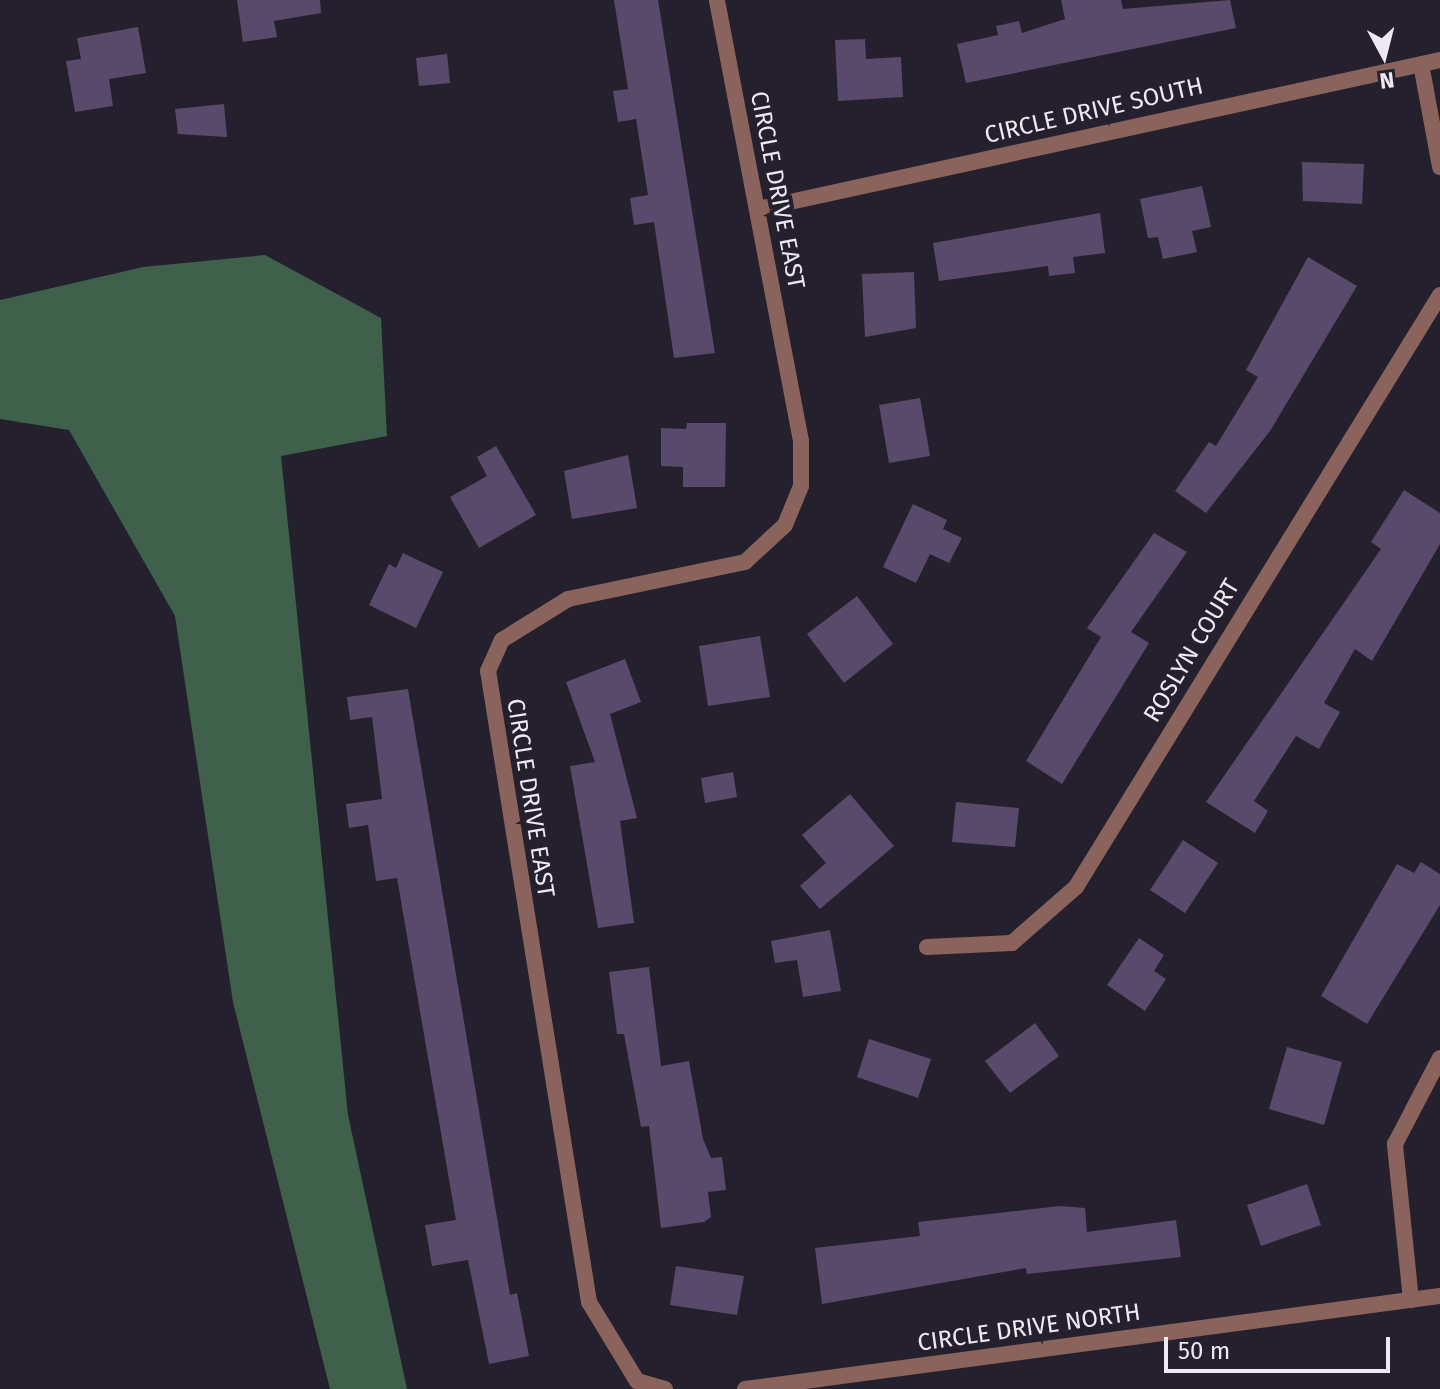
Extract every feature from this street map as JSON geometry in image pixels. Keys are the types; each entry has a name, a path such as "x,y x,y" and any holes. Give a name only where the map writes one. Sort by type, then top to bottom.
{"street":[{"name":"CIRCLE DRIVE EAST","path":"665,1389 637,1381 589,1302 488,671 502,640 556,605 745,562 785,525 801,486 801,441 717,0"},
{"name":"CIRCLE DRIVE SOUTH","path":"758,209 1440,60"},
{"path":"1421,64 1440,167"},
{"name":"ROSLYN COURT","path":"927,947 1012,943 1076,887 1440,295"},
{"path":"1411,1300 1395,1144 1440,1058"},
{"name":"CIRCLE DRIVE NORTH","path":"767,1388 1440,1296"},
{"path":"745,1389 767,1388"}],"green space":[{"path":"265,255 381,318 387,436 281,456 348,1115 407,1389 330,1389 233,1002 175,616 69,430 0,419 0,300 143,267"}],"building":[{"path":"237,0 320,0 321,13 274,21 277,37 243,42"},
{"path":"614,0 658,0 715,353 674,358 654,222 634,225 630,198 648,195 636,119 618,122 613,91 628,89"},
{"path":"1061,0 1121,0 1123,9 1230,0 1236,28 966,83 957,44 998,35 996,26 1019,21 1022,33 1065,19"},
{"path":"138,27 146,73 109,79 113,106 75,112 66,61 81,59 77,38"},
{"path":"865,39 866,59 901,57 903,97 838,101 835,40"},
{"path":"447,54 450,83 419,86 416,58"},
{"path":"224,104 227,137 178,134 175,109"},
{"path":"1302,162 1364,164 1362,204 1303,201"},
{"path":"1202,186 1211,227 1192,231 1197,252 1163,259 1158,237 1148,238 1140,199"},
{"path":"1100,213 1105,253 1073,257 1075,273 1049,276 1048,266 939,281 933,243"},
{"path":"1308,257 1357,286 1270,431 1206,513 1175,491 1209,442 1216,446 1258,377 1246,370"},
{"path":"914,272 916,328 865,337 862,274"},
{"path":"920,398 930,456 889,463 879,405"},
{"path":"687,423 726,423 725,487 683,487 683,467 661,466 661,428 686,429"},
{"path":"496,446 536,515 479,548 450,497 487,476 477,457"},
{"path":"628,455 637,508 572,519 564,471"},
{"path":"1404,490 1440,513 1440,544 1372,661 1355,649 1324,703 1340,712 1319,749 1296,736 1254,801 1268,811 1255,833 1206,802 1381,549 1371,542"},
{"path":"913,504 947,520 943,529 962,538 949,563 930,554 916,583 883,567"},
{"path":"1154,533 1187,552 1131,632 1149,643 1062,784 1026,761 1101,637 1087,628"},
{"path":"403,553 443,572 416,628 369,605 389,564 396,568"},
{"path":"857,596 893,644 844,683 807,634"},
{"path":"760,636 770,697 708,706 699,646"},
{"path":"625,659 641,702 610,714 637,818 620,821 634,923 598,928 570,766 595,762 566,682"},
{"path":"408,689 510,1295 517,1293 529,1356 489,1364 468,1260 432,1266 425,1225 456,1220 397,878 376,881 368,825 349,828 346,804 382,799 372,717 350,720 347,697"},
{"path":"733,772 737,797 705,803 701,778"},
{"path":"850,794 894,846 820,909 800,886 826,863 802,835"},
{"path":"956,802 1019,808 1015,847 952,842"},
{"path":"1183,840 1218,863 1185,913 1150,890"},
{"path":"1421,862 1440,874 1440,905 1367,1024 1321,996 1397,864 1414,873"},
{"path":"830,930 841,991 803,997 797,960 775,963 771,941"},
{"path":"1139,938 1164,955 1154,971 1166,979 1145,1011 1107,985"},
{"path":"649,967 661,1066 689,1061 703,1139 711,1158 722,1157 726,1190 708,1192 711,1217 704,1222 661,1228 649,1126 641,1127 624,1034 617,1034 609,972"},
{"path":"1035,1023 1059,1056 1010,1093 985,1061"},
{"path":"869,1039 931,1059 918,1098 857,1077"},
{"path":"1287,1047 1342,1062 1324,1125 1269,1109"},
{"path":"1307,1184 1321,1225 1261,1246 1247,1205"},
{"path":"1060,1206 1085,1208 1087,1232 1176,1220 1181,1257 1027,1274 1026,1268 822,1304 815,1248 920,1236 918,1222"},
{"path":"676,1266 744,1276 737,1315 670,1305"}]}
